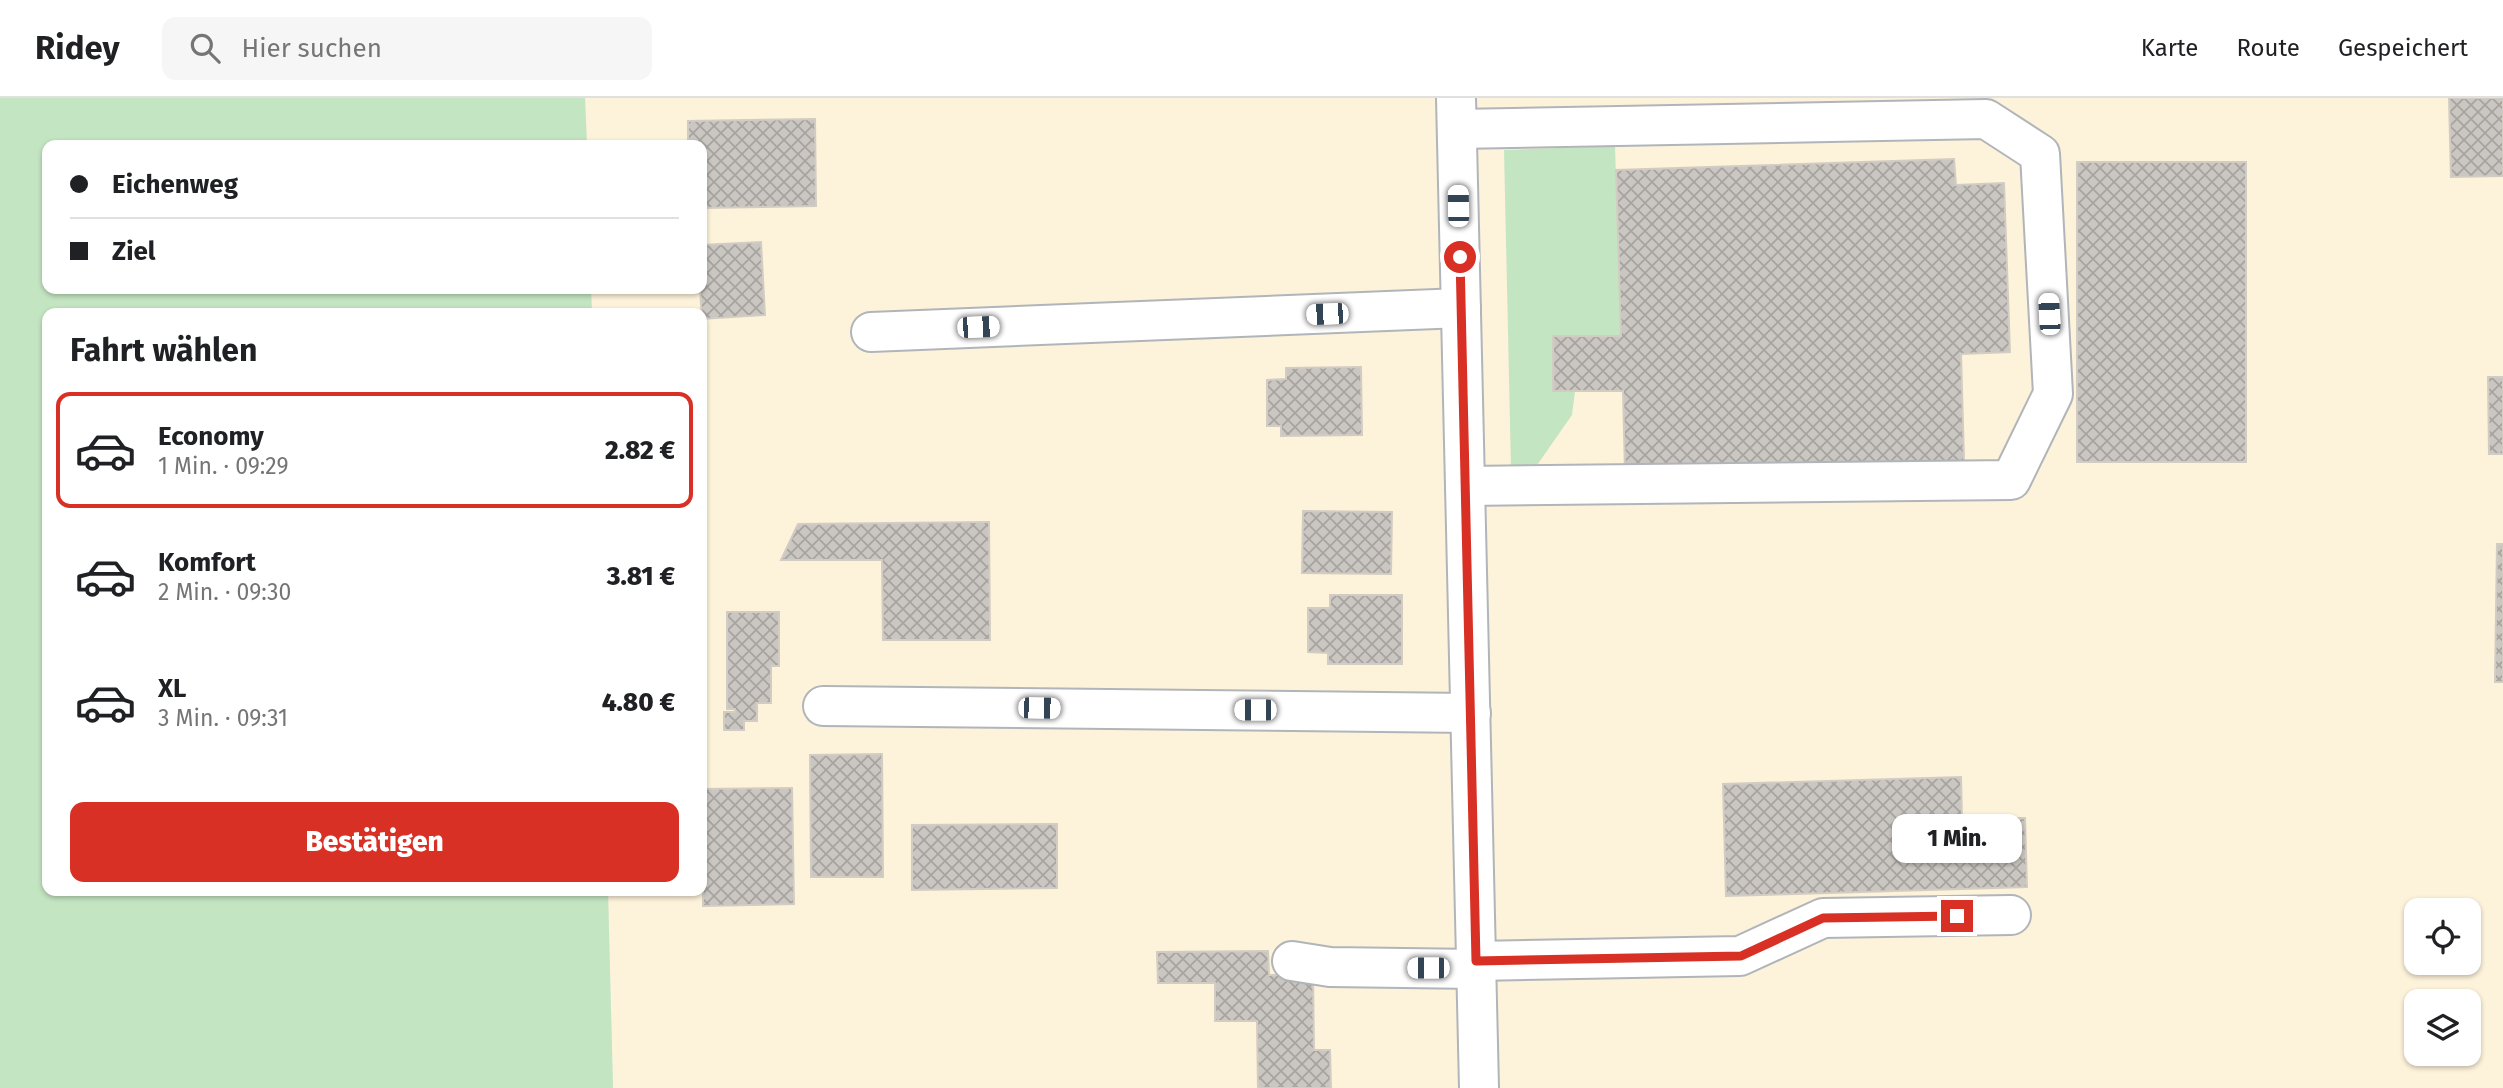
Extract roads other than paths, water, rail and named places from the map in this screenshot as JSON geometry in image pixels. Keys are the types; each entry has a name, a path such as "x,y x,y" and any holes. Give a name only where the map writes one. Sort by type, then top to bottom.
{"street":[{"path":"1465,486 2011,480 2053,394 2040,154 1986,119 1456,114 1479,1088"},
{"path":"871,332 1461,308"},
{"path":"823,706 1471,713"},
{"path":"1292,961 1330,967 1741,956 1823,918 2011,915"}]}
